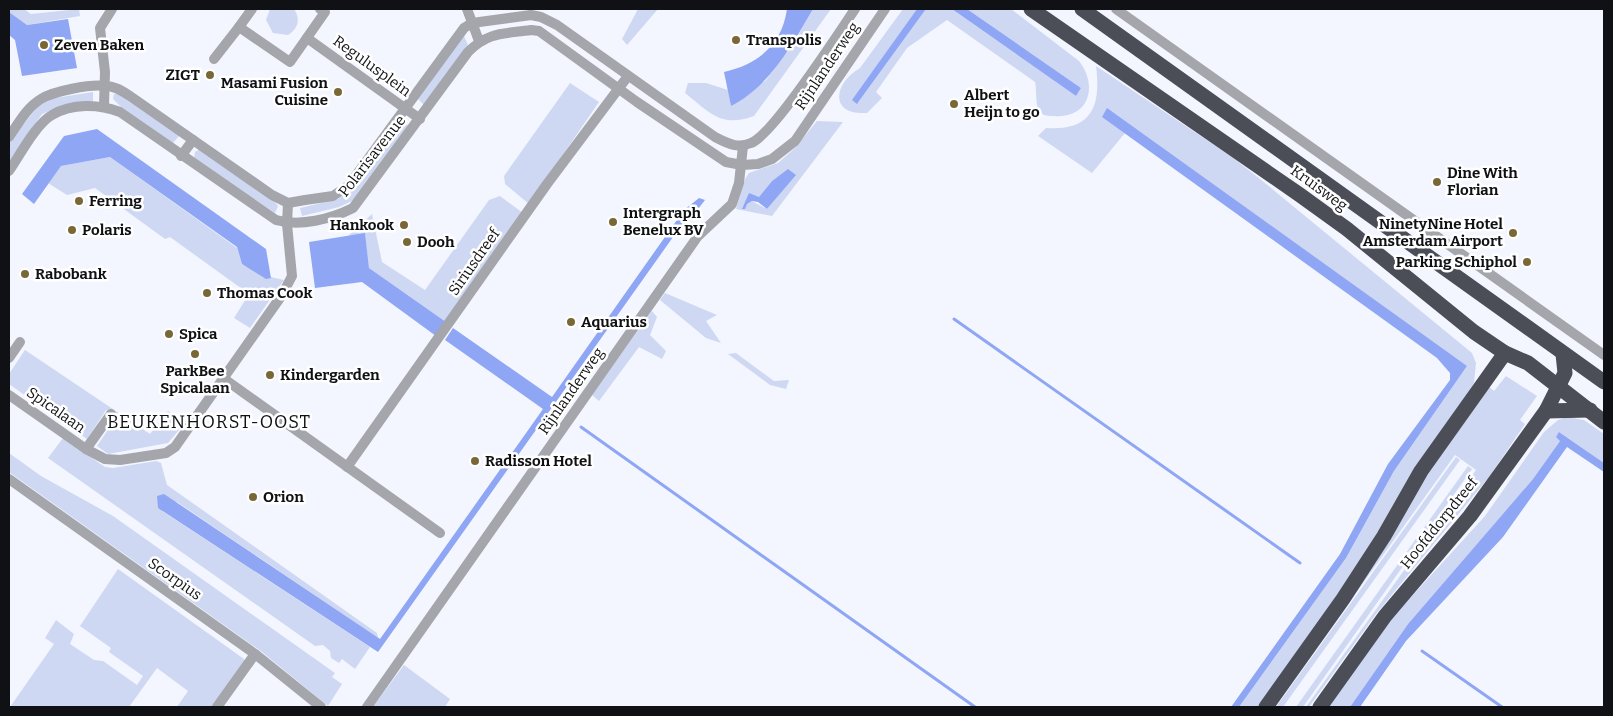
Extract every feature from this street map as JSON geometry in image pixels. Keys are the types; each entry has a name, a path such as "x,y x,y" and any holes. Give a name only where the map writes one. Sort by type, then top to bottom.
{"highway":[{"name":"Kruisweg","path":"1031,9 1300,195 1347,230 1474,332 1505,353 1528,363 1597,410"},
{"name":"Kruisweg","path":"1082,9 1604,382"},
{"path":"1266,707 1343,599 1384,536 1421,471 1505,353"},
{"name":"Hoofddorpdreef","path":"1320,707 1385,616 1470,516 1546,411 1560,386 1566,366 1563,354"},
{"path":"1546,411 1597,410 1604,422"}],"street":[{"path":"104,106 105,86 100,28 112,9"},
{"path":"214,59 252,9"},
{"path":"239,26 290,62 325,12 320,9"},
{"path":"467,9 479,41 487,36 532,30 539,31 619,89 726,162 742,165"},
{"name":"Rijnlanderweg","path":"367,707 698,236 732,204 742,165 743,146 753,143 772,125 855,9"},
{"name":"Rijnlanderweg","path":"742,165 758,164 772,158 795,141 885,9"},
{"name":"Kruisweg","path":"1116,9 1604,355"},
{"path":"472,23 531,12 556,25 715,137 730,145 743,146"},
{"path":"531,12 532,30"},
{"name":"Polarisavenue","path":"288,203 332,196 349,185 452,41 464,28 472,23"},
{"name":"Regulusplein","path":"307,38 420,119"},
{"name":"Polarisavenue","path":"287,224 339,215 353,208 468,52 479,41"},
{"name":"Siriusdreef","path":"347,467 547,184 628,76"},
{"path":"9,137 30,108 40,99 55,93 105,86 116,88 272,195 288,203"},
{"path":"9,170 41,125 51,115 78,107 104,106 120,112 261,212 287,224"},
{"path":"181,156 193,140"},
{"name":"Spicalaan","path":"9,394 86,449 105,459 120,460 166,453 175,447 282,295 292,276 287,224 288,203"},
{"path":"9,358 20,342"},
{"path":"223,378 440,533"},
{"name":"Spicalaan","path":"86,449 110,414"},
{"name":"Scorpius","path":"9,478 255,654 321,707"},
{"path":"217,707 255,654"}],"shaded area":[{"path":"9,9 24,9 31,14 79,9 80,16 27,25 9,12"},
{"path":"270,9 294,9 298,20 294,30 288,35 273,33 266,20"},
{"path":"638,9 658,9 627,45 622,39"},
{"path":"813,9 831,9 754,116 733,120 724,119 709,112 685,93 688,83 706,83 728,90 731,106 766,80 792,46"},
{"path":"903,9 917,9 853,100 858,103 926,9 952,9 1076,96 1081,88 967,9 1011,9 1079,61 1085,70 1088,80 1089,90 1087,99 1076,112 1050,116 1043,114 1038,110 1037,106 1035,82 947,20 907,48 876,92 882,98 867,113 846,109 841,104 839,97 841,89 851,74 860,68"},
{"path":"464,36 468,45 424,105 417,98"},
{"path":"1096,66 1232,157 1472,353 1476,363 1474,383 1377,539 1259,707 1239,707 1346,558 1394,471 1467,366 1102,117 1125,133 1092,173 1038,136 1046,128 1062,128 1074,125 1084,120 1090,113 1095,104 1097,93"},
{"path":"570,83 599,102 529,204 505,184 504,176"},
{"path":"93,92 93,102 55,109 42,114 9,162 9,143 38,106 55,98"},
{"path":"120,93 180,135 173,143 120,106 113,99 114,94"},
{"path":"400,119 410,127 354,200 339,207 302,216 300,208 338,199 351,189"},
{"path":"817,121 843,122 772,216 736,209 745,179 749,173 778,163 795,148","holes":["788,170 795,175 767,209 752,201 747,204 754,196 759,197 772,181"]},
{"path":"200,149 274,201 278,206 275,213 194,158 195,152"},
{"path":"110,157 237,248 242,264 271,277 284,280 250,328 234,318 249,294 170,237 165,239 95,188 67,195 48,183 61,166"},
{"path":"500,196 523,213 446,322 369,268 365,234 348,236 372,214 382,262 425,290 489,200"},
{"path":"665,293 717,315 706,321 721,343 706,338 660,300"},
{"path":"652,311 657,317 650,335 666,351 662,359 639,347 599,401 592,395"},
{"path":"25,350 150,434 168,411 185,423 168,443 108,454 97,446 116,418 106,410 87,439 9,384 9,374"},
{"path":"736,353 774,381 789,380 786,389 770,385 728,354"},
{"path":"1506,376 1537,396 1520,420 1525,424 1489,477 1376,614 1309,707 1306,707 1476,470 1455,455 1274,707 1422,478 1488,386 1494,391"},
{"path":"1568,417 1584,420 1604,434 1604,463 1559,432 1560,441 1533,479 1408,624 1350,707 1329,707 1392,618 1485,516 1544,432 1558,420"},
{"path":"63,438 105,467 113,468 156,461 161,463 167,485 377,633 378,638 177,502 162,511 370,647 355,669 342,659 339,663 331,658 330,651 323,645 315,646 48,458"},
{"path":"9,453 41,476 113,516 335,673 332,677 342,684 328,706 262,652 9,472"},
{"path":"1456,457 1460,460 1283,707 1276,707"},
{"path":"1468,466 1472,469 1303,707 1296,707"},
{"path":"118,569 244,659 245,662 212,707 177,707 188,691 157,668 129,707 10,707 54,644 45,638 56,620 74,634 70,644 94,660 103,661 137,685 143,676 109,652 111,648 80,626"},
{"path":"404,665 450,699 445,707 373,707"}],"water":[{"path":"787,9 813,9 779,64 769,76 745,98 731,106 724,72 758,58 774,43 780,33"},
{"path":"917,9 926,9 857,104 852,100"},
{"path":"952,9 967,9 1081,88 1076,96"},
{"path":"9,12 27,25 68,19 77,68 22,76 15,40 9,35"},
{"path":"1107,108 1467,366 1394,471 1346,558 1239,707 1231,707 1340,554 1388,464 1450,380 1450,373 1437,358 1102,117"},
{"path":"97,129 266,249 271,278 266,279 242,264 237,247 110,157 61,166 34,204 22,194 64,136"},
{"path":"788,169 796,175 767,209 758,202 752,201 747,204 745,209 742,209 749,193 759,197 772,181"},
{"path":"699,198 705,200 698,209 688,216 378,652 158,508 157,496 164,494 380,639 543,409 445,340 453,328 552,397 684,210"},
{"path":"365,233 369,268 446,322 436,336 362,282 315,288 309,242"},
{"path":"1559,432 1604,463 1604,472 1567,447 1503,537 1406,641 1360,707 1350,707 1408,624 1533,479 1560,441 1556,437"}],"waterway":[{"path":"954,319 1300,563"},
{"path":"581,427 975,707"},
{"path":"1422,651 1502,707"}],"place":[{"name":"Transpolis","path":"736,40"},
{"name":"Zeven Baken","path":"44,45"},
{"name":"ZIGT","path":"210,75"},
{"name":"Masami Fusion Cuisine","path":"338,92"},
{"name":"Albert Heijn to go","path":"954,104"},
{"name":"Dine With Florian","path":"1437,182"},
{"name":"Ferring","path":"79,201"},
{"name":"Intergraph Benelux BV","path":"613,222"},
{"name":"Hankook","path":"404,225"},
{"name":"Polaris","path":"72,230"},
{"name":"NinetyNine Hotel Amsterdam Airport","path":"1513,233"},
{"name":"Dooh","path":"407,242"},
{"name":"Parking Schiphol","path":"1527,262"},
{"name":"Rabobank","path":"25,274"},
{"name":"Thomas Cook","path":"207,293"},
{"name":"Aquarius","path":"571,322"},
{"name":"Spica","path":"169,334"},
{"name":"ParkBee Spicalaan","path":"195,354"},
{"name":"Kindergarden","path":"270,375"},
{"name":"Radisson Hotel","path":"475,461"},
{"name":"Orion","path":"253,497"}],"district":[{"name":"BEUKENHORST-OOST","path":"209,422"}]}
